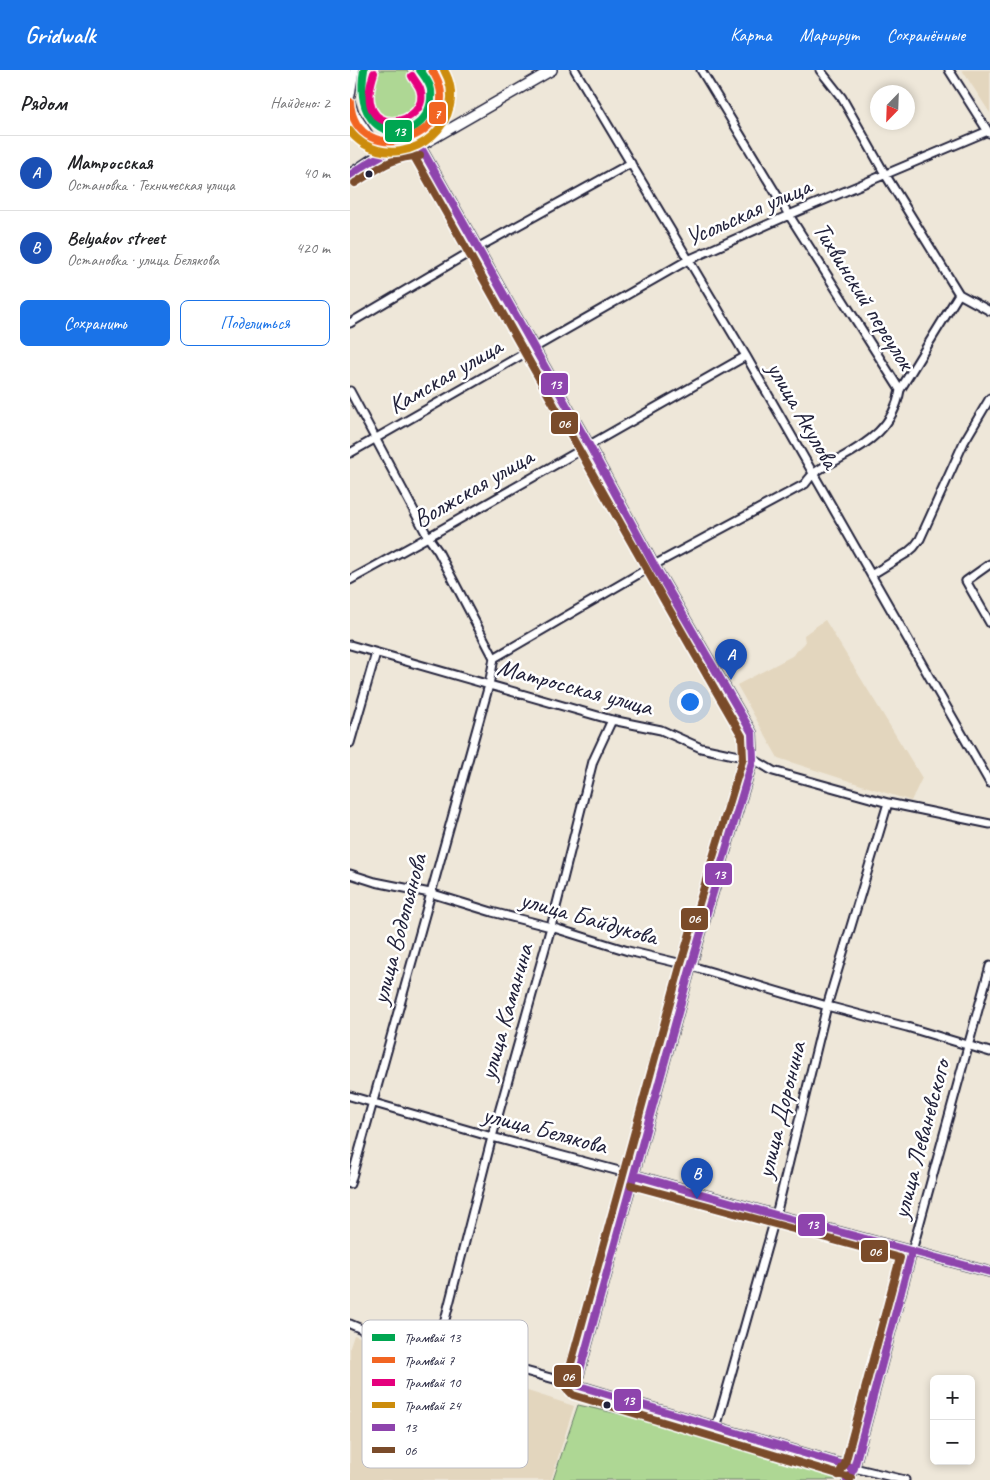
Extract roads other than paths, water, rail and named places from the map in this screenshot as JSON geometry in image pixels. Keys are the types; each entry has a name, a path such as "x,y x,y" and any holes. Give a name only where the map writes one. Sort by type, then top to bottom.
{"main road":[{"path":"350,175 380,154 394,148 406,145 420,146"}],"street":[{"path":"350,95 354,70"},
{"path":"552,70 420,146 589,445 654,565 752,734 753,758 691,966 576,1386"},
{"name":"улица Акулова","path":"575,70 746,356 990,783"},
{"name":"Тихвинский переулок","path":"701,70 789,215 900,390"},
{"path":"820,70 842,98 959,294 990,311"},
{"path":"949,70 989,132"},
{"path":"350,102 353,112 380,154"},
{"name":"Усольская улица","path":"534,349 688,260 789,215 989,132"},
{"path":"350,323 477,248 631,163"},
{"path":"350,392 428,537 438,551 494,658 654,565 805,484 812,473 853,452 882,430 898,399 900,390 959,294"},
{"name":"Камская улица","path":"350,453 534,349"},
{"name":"Волжская улица","path":"350,580 746,356"},
{"path":"871,575 914,547 920,539 964,442 990,398"},
{"path":"990,564 966,581 990,623"},
{"name":"Матросская улица","path":"350,646 612,720 661,730 701,748 753,758 773,771 888,802 990,824"},
{"path":"350,743 376,653"},
{"name":"улица Водопьянова","path":"350,1184 489,685 494,658"},
{"name":"улица Каманина","path":"445,1320 492,1137 551,927 594,761 612,720"},
{"name":"улица Доронина","path":"716,1428 776,1215 827,1006 888,802"},
{"name":"улица Байдукова","path":"350,874 375,882 430,893 628,951 691,966 990,1052"},
{"name":"улица Леваневского","path":"847,1480 854,1468 990,966"},
{"name":"улица Белякова","path":"350,1096 492,1137 990,1272"},
{"path":"350,1324 362,1329"},
{"path":"528,1372 854,1468 905,1480"}],"tram line":[{"name":"13","path":"364,70 363,97 369,115 380,127 394,131 408,129 421,122 429,108 431,90 420,70"},
{"path":"413,70 426,96 424,108 417,124"},
{"name":"7","path":"350,102 357,124 371,137 390,141 409,138 426,128 438,112 441,93 432,70"},
{"name":"24","path":"350,131 364,144 382,151 400,151 417,146 432,136 443,122 450,106 451,88 444,70"},
{"name":"10","path":"374,73 370,96 373,111 381,119 393,121 405,119 415,112 421,102 420,89 412,76"}],"place":[{"name":"Матросская","path":"731,680"},
{"name":"Belyakov street","path":"697,1199"}]}
